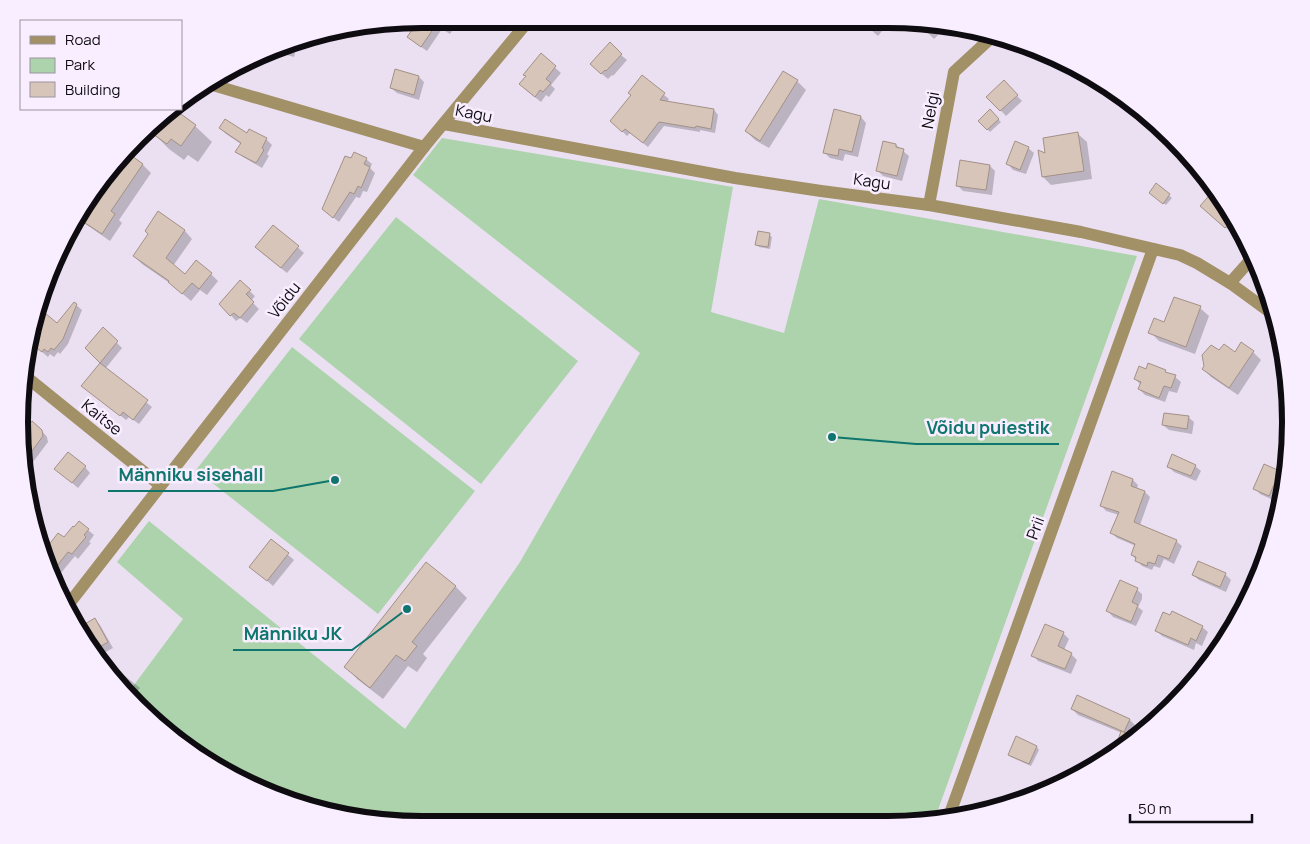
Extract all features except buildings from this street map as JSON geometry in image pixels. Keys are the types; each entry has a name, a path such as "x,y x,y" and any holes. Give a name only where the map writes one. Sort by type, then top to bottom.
{"street":[{"name":"Võidu","path":"71,601 424,147 523,28"},
{"name":"Nelgi","path":"929,205 954,72 988,41"},
{"path":"216,86 424,147"},
{"name":"Kagu","path":"444,124 735,178 929,205 1081,232 1180,255 1197,263 1266,310"},
{"name":"Prii","path":"951,811 1154,249"},
{"path":"1230,284 1248,263"},
{"name":"Kaitse","path":"30,380 160,485"}],"green space":[{"path":"442,138 733,187 711,312 784,333 819,199 1137,256 937,813 914,816 396,816 345,809 295,796 225,764 162,719 131,689 183,619 117,562 149,521 405,729 520,562 640,353 413,175"},
{"path":"396,217 578,361 481,484 299,339"},
{"path":"292,347 475,491 378,614 196,470"}],"place":[{"name":"Võidu puiestik","path":"832,437"},
{"name":"Männiku sisehall","path":"335,480"},
{"name":"Männiku JK","path":"407,609"}]}
